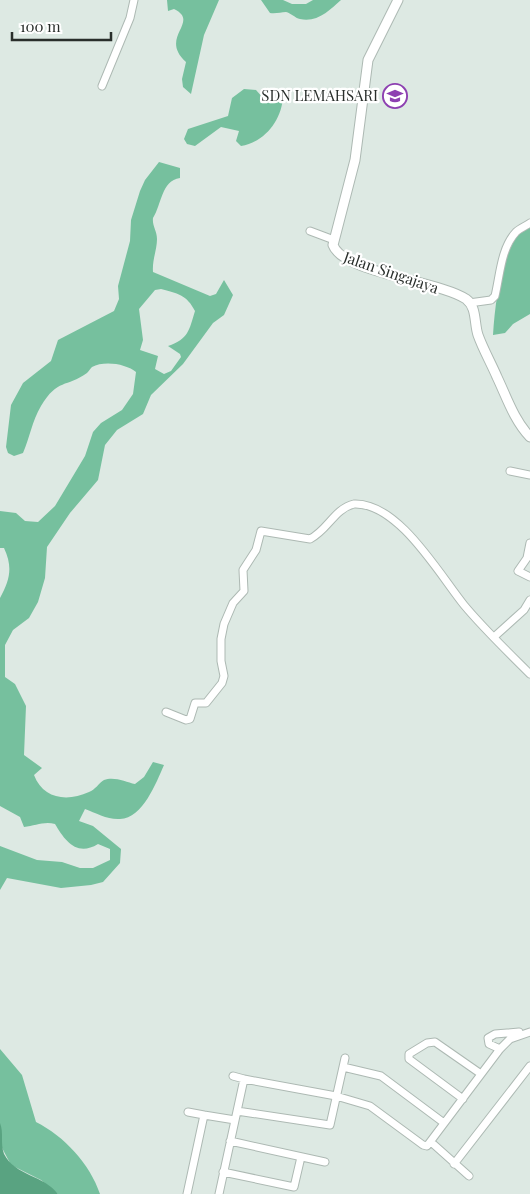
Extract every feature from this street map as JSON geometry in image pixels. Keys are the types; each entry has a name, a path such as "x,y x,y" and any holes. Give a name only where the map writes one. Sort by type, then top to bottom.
{"street":[{"path":"102,86 130,18 134,0"},
{"name":"Jalan Singajaya","path":"398,0 368,60 355,160 346,201 333,245 339,255 358,264 430,286 464,298 469,303"},
{"path":"530,223 517,231 506,251 500,265 495,296 491,300 469,303 473,309 477,334 509,405 520,425 530,437"},
{"path":"310,231 334,240"},
{"path":"510,471 530,475"},
{"path":"166,712 186,720 190,719 195,703 206,703 222,683 224,676 221,661 221,639 224,624 233,602 244,591 244,570 256,550 261,531 310,539 320,532 338,511 354,504 380,511 400,526 464,605 530,674"},
{"path":"530,543 527,558 522,562 518,571 530,577"},
{"path":"494,637 524,610 530,600"},
{"path":"233,1076 336,1096 376,1109 424,1146 432,1142 444,1122 500,1049 510,1039 528,1032"},
{"path":"500,1049 489,1044 488,1038 494,1034 528,1032"},
{"path":"463,1099 409,1058 409,1054 427,1044 435,1042 481,1074"},
{"path":"238,1111 327,1126 331,1123 345,1058"},
{"path":"454,1164 530,1066"},
{"path":"343,1067 381,1076 444,1122"},
{"path":"219,1194 244,1079"},
{"path":"188,1112 235,1120"},
{"path":"187,1194 204,1116"},
{"path":"230,1141 325,1162"},
{"path":"432,1142 469,1176"},
{"path":"223,1172 294,1190 301,1157"}],"shaded area":[{"path":"167,0 219,0 204,35 191,94 183,87 182,79 186,62 176,45 183,19 181,14 174,9 168,11"},
{"path":"261,0 283,0 292,4 306,4 313,0 341,0 323,15 306,20 286,12 270,13"},
{"path":"244,89 256,90 264,99 276,100 283,96 276,121 265,135 250,144 241,146 236,141 239,131 221,127 195,146 187,144 184,139 188,129 228,116 232,98"},
{"path":"159,162 180,168 180,178 174,180 165,188 153,218 157,239 153,272 210,296 216,294 224,280 233,295 224,315 213,323 183,364 151,395 143,414 117,430 105,445 98,480 70,513 47,547 45,578 38,602 29,618 13,630 5,645 5,677 15,684 26,706 24,755 42,768 34,775 43,789 50,794 64,797 81,795 91,791 102,781 108,779 135,784 144,777 153,762 164,765 148,798 135,813 128,817 120,819 111,818 85,809 79,821 93,826 121,849 120,863 103,882 61,888 7,878 0,890 0,846 37,860 62,862 80,868 93,868 110,860 110,849 98,844 91,848 78,848 67,841 55,824 43,823 24,827 20,817 0,806 0,598 8,579 9,561 4,548 0,548 0,511 16,513 25,521 38,522 55,506 85,456 93,432 101,423 122,410 133,394 136,372 132,369 109,363 92,367 80,378 57,387 52,391 38,412 23,453 14,456 8,453 6,447 11,405 23,383 51,361 58,340 114,311 119,299 118,286 130,241 131,220 145,180","holes":["161,289 185,298 195,311 184,337 168,346 180,354 181,357 171,371 164,374 155,369 158,356 140,350 143,340 139,309 155,290"]},
{"path":"530,225 530,314 513,324 505,333 493,335 497,298 506,261 516,237"},
{"path":"0,1049 22,1075 36,1122 56,1135 75,1152 90,1172 100,1194 58,1194 41,1180 11,1165 0,1144"},
{"path":"0,1123 3,1150 9,1161 15,1167 45,1183 58,1194 0,1194"}],"place":[{"name":"SDN LEMAHSARI","path":"395,96"}]}
